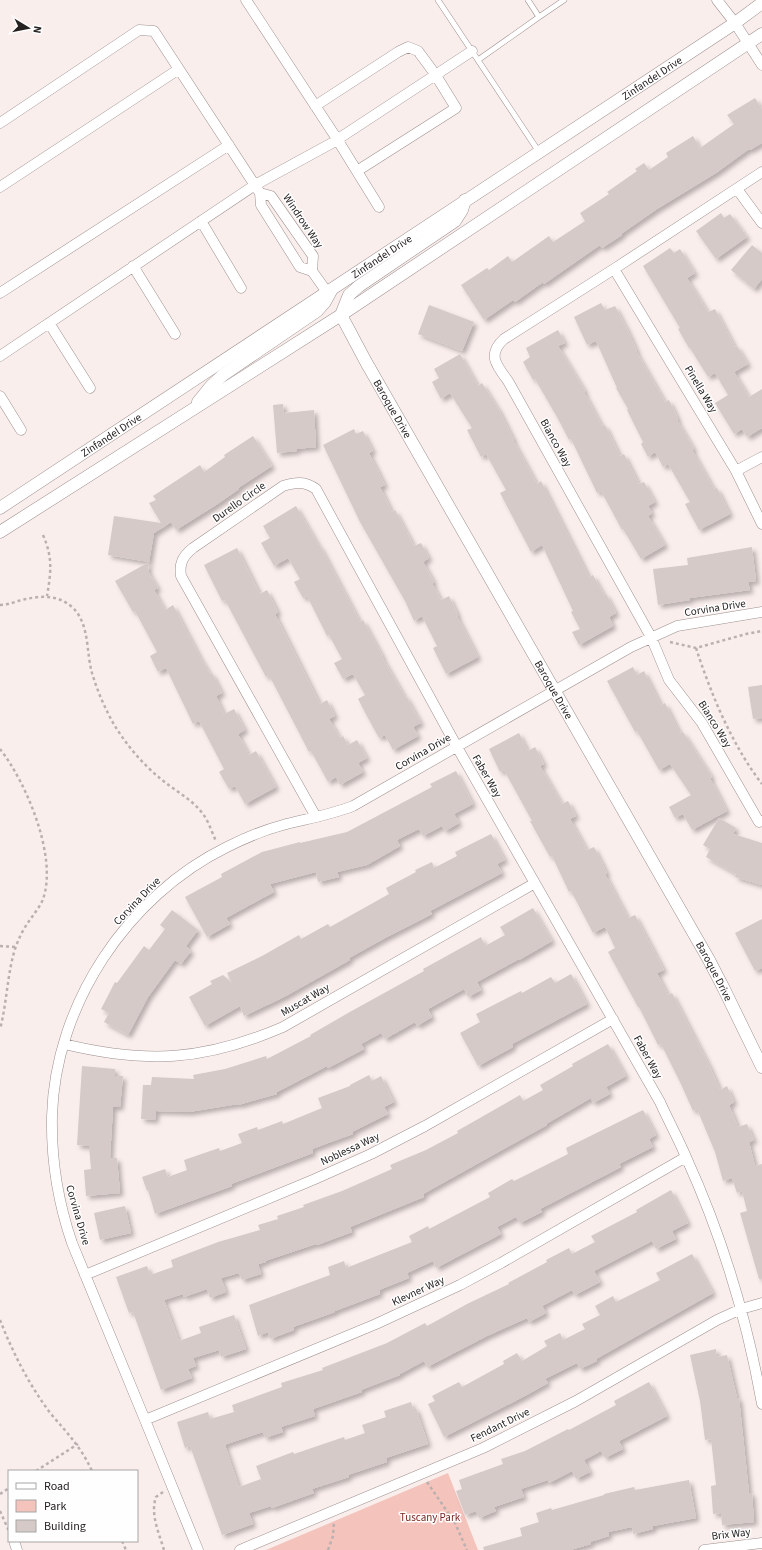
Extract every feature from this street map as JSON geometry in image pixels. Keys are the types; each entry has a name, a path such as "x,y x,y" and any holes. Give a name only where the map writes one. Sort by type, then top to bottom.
{"street":[{"path":"717,0 735,23 762,65"},
{"path":"252,2 315,106 379,207"},
{"name":"Zinfandel Drive","path":"0,508 735,23 762,3"},
{"path":"0,123 139,30 154,32 258,189 261,205 300,267 312,271 329,290 325,302 317,311 223,375 211,386 189,412"},
{"name":"Zinfandel Drive","path":"0,532 341,315 762,34"},
{"path":"315,106 408,47 418,51 435,74 456,108 357,171"},
{"path":"0,356 200,221 258,189 472,51"},
{"path":"0,187 179,69"},
{"path":"0,293 229,145"},
{"name":"Bianco Way","path":"762,172 614,269 504,338 496,349 494,356 496,366 508,381 651,637 669,680 696,713 759,822 762,821"},
{"name":"Windrow Way","path":"258,189 272,196 313,256 312,271"},
{"path":"737,189 762,223"},
{"path":"341,315 349,296 359,286 455,221 462,210 465,200"},
{"path":"200,221 240,288"},
{"path":"133,266 175,334"},
{"name":"Pinella Way","path":"614,269 736,471 762,524"},
{"name":"Baroque Drive","path":"341,315 554,691 709,960 762,1067"},
{"path":"49,323 90,388"},
{"path":"0,396 20,430"},
{"path":"736,471 762,456"},
{"name":"Durello Circle","path":"316,817 181,576 180,567 182,559 188,552 283,486 300,482 309,484 316,489 457,747"},
{"name":"Corvina Drive","path":"198,1550 146,1420 85,1275 65,1221 57,1186 52,1150 52,1115 55,1091 64,1044 76,1010 91,978 110,948 140,911 185,872 221,850 259,833 282,825 336,812 353,806 651,637 677,626 762,612"},
{"name":"Faber Way","path":"457,747 660,1102 686,1157 723,1251 741,1310 756,1370 762,1404"},
{"name":"Muscat Way","path":"64,1044 95,1052 156,1058 211,1052 240,1044 283,1027 535,883"},
{"name":"Noblessa Way","path":"85,1275 315,1179 371,1154 425,1126 613,1019"},
{"name":"Klevner Way","path":"146,1420 376,1324 460,1285 686,1157"},
{"name":"Fendant Drive","path":"240,1550 483,1448 576,1401 717,1320 762,1303"},
{"name":"Brix Way","path":"704,1550 762,1542"}],"lane":[{"path":"438,0 539,152"},
{"path":"528,0 539,18"},
{"path":"478,60 564,0"}],"path":[{"path":"43,535 49,549 50,565 47,596"},
{"path":"0,605 35,597 47,596 61,600 73,608 83,623 92,672 100,695 113,722 127,742 160,779 193,803 203,815 221,850"},
{"path":"651,637 696,648 762,631"},
{"path":"696,648 705,675 728,727 754,774 762,784"},
{"path":"0,749 12,766 37,822 48,869 46,891 43,901 22,933 15,948 0,1029"},
{"path":"0,946 15,948"},
{"path":"0,1320 12,1351 33,1388 51,1414 78,1444 91,1470"},
{"path":"38,1470 78,1444"},
{"path":"422,1474 455,1523 467,1550"},
{"path":"164,1550 154,1514 154,1503 156,1497 172,1487"},
{"path":"0,1511 8,1529"},
{"path":"328,1550 335,1528 330,1512"}],"green space":[{"name":"Tuscany Park","path":"448,1473 478,1550 266,1550"}],"building":[{"path":"755,98 762,109 762,143 750,150 749,149 716,173 657,209 602,248 600,245 544,284 543,282 515,302 513,300 484,320 461,285 487,268 489,270 508,256 512,262 549,236 553,242 585,221 580,213 609,194 607,192 637,171 635,169 644,163 649,170 668,157 666,153 693,136 700,148 734,124 727,115"},
{"path":"721,213 724,218 730,214 747,237 716,259 696,231"},
{"path":"752,245 762,253 762,279 754,289 731,270"},
{"path":"670,248 674,253 680,249 695,273 687,278 708,312 715,309 735,347 737,346 748,364 734,372 749,397 762,389 762,428 747,437 742,429 734,434 715,403 728,395 715,373 708,377 689,348 678,329 680,328 643,266"},
{"path":"601,303 605,310 615,306 628,331 636,351 665,402 669,400 678,419 677,420 694,449 692,450 714,489 717,488 730,514 699,530 685,504 690,502 668,464 663,467 655,452 648,457 641,444 643,442 627,410 628,409 616,388 596,341 587,345 574,317"},
{"path":"429,305 474,322 462,351 418,334"},
{"path":"558,330 565,343 558,346 585,391 584,392 602,426 605,425 620,456 624,454 639,484 644,482 655,502 648,506 652,513 648,516 665,545 641,559 623,529 622,530 601,491 597,493 571,439 569,440 535,379 533,380 523,362 530,357 526,348"},
{"path":"460,354 478,386 482,383 499,410 513,440 537,484 541,481 589,577 593,575 604,595 606,594 616,613 609,617 613,626 579,645 572,632 580,629 542,545 531,552 500,493 506,490 486,454 481,457 467,430 472,428 450,393 441,399 432,382 439,378 434,369"},
{"path":"283,404 284,413 314,410 316,447 277,453 273,405"},
{"path":"354,429 356,434 363,431 373,451 369,453 385,485 380,487 392,512 395,510 414,546 421,543 429,558 423,562 434,582 432,583 441,600 449,596 458,615 457,616 478,657 446,674 433,648 437,646 422,616 414,621 405,601 360,522 323,445"},
{"path":"253,436 272,466 238,488 239,489 216,505 176,530 171,522 154,533 149,562 108,555 114,516 161,523 149,503 156,500 153,496 200,465 204,472 225,457 224,455"},
{"path":"296,506 320,546 360,622 363,620 382,657 421,723 413,727 418,736 393,750 385,735 379,738 358,699 365,695 353,674 343,679 334,663 342,659 329,635 327,636 307,596 303,598 294,582 300,579 288,558 274,566 261,543 270,538 263,526"},
{"path":"752,547 756,581 748,582 750,590 690,598 690,600 658,605 653,569 688,565 687,558"},
{"path":"237,548 260,594 267,590 278,612 275,614 320,704 327,700 335,716 329,719 340,738 343,736 348,745 357,740 367,758 358,763 363,772 340,785 336,777 328,782 311,751 309,752 269,675 266,677 225,600 222,601 204,565"},
{"path":"149,562 148,571 158,588 154,590 165,610 173,605 200,657 210,674 212,673 222,693 216,696 224,714 234,709 245,730 238,734 249,755 256,751 276,787 245,804 235,786 229,789 219,772 224,769 199,721 193,724 166,668 158,672 150,656 157,652 135,611 133,612 115,581"},
{"path":"633,667 637,675 644,671 661,705 665,703 680,733 683,732 712,777 710,778 727,811 692,830 683,814 675,818 669,807 691,795 670,764 659,770 637,731 635,732 607,681"},
{"path":"762,685 762,718 753,719 748,687"},
{"path":"519,733 528,751 535,747 544,764 540,766 562,804 568,801 576,816 570,819 587,850 594,847 607,873 605,874 628,918 635,915 664,970 657,973 668,995 672,993 709,1065 720,1090 727,1086 734,1102 729,1105 738,1127 747,1124 754,1140 749,1142 755,1166 762,1164 762,1279 759,1279 740,1213 747,1211 742,1191 737,1193 732,1178 723,1181 715,1152 697,1109 693,1111 661,1044 658,1045 639,1007 608,952 615,948 605,927 593,933 571,891 569,892 552,856 550,857 530,821 532,821 504,770 500,772 489,749"},
{"path":"456,771 473,804 454,814 459,823 445,831 442,826 423,836 419,829 397,840 400,846 367,865 337,872 339,877 318,882 316,872 270,884 274,892 226,918 230,924 207,937 185,897 222,877 221,874 262,852 347,832 432,787 430,784"},
{"path":"719,818 736,828 733,834 762,843 762,885 735,877 736,874 706,857 710,849 703,845"},
{"path":"491,834 505,860 497,864 502,873 430,911 432,914 349,958 350,960 284,997 244,1016 240,1006 205,1026 189,997 212,984 210,981 223,975 232,983 227,973 262,956 299,935 301,939 328,924 330,927 389,894 386,888 416,872 415,870 432,862 434,868 457,856 455,852"},
{"path":"533,908 552,941 477,982 481,990 468,997 464,989 428,1009 432,1017 417,1026 415,1022 385,1039 381,1033 361,1044 364,1049 328,1068 327,1066 277,1092 277,1094 238,1105 189,1112 156,1111 155,1120 141,1119 143,1085 151,1085 152,1077 194,1079 193,1075 225,1069 266,1056 267,1059 311,1036 310,1035 348,1013 424,971 423,969 481,937 485,946 505,935 500,927"},
{"path":"172,910 198,930 186,946 191,951 181,964 175,960 148,997 128,1035 104,1022 109,1013 101,1009 115,982 117,983 144,946 149,950 165,929 160,925"},
{"path":"762,919 762,968 755,971 735,933"},
{"path":"571,974 587,1004 512,1044 513,1047 478,1066 460,1033 480,1022 476,1014 521,991 522,993 551,977 555,983"},
{"path":"608,1044 626,1076 606,1087 610,1094 593,1103 591,1098 546,1124 547,1125 423,1194 424,1197 350,1227 352,1232 258,1264 261,1274 242,1280 239,1273 221,1278 226,1292 210,1298 207,1289 184,1297 183,1294 164,1300 179,1341 201,1333 199,1327 234,1315 246,1349 221,1357 219,1350 193,1358 196,1366 188,1369 192,1378 161,1390 133,1312 129,1313 116,1277 147,1266 150,1275 173,1267 171,1260 218,1242 260,1230 258,1225 278,1219 277,1216 304,1207 303,1205 342,1191 392,1169 390,1165 426,1150 458,1133 457,1131 520,1095 523,1101 543,1090 540,1085 573,1066 572,1064"},
{"path":"82,1066 115,1069 115,1076 123,1076 120,1107 113,1107 110,1158 117,1158 120,1193 86,1196 84,1170 91,1169 89,1146 77,1145"},
{"path":"369,1075 372,1081 381,1076 394,1102 384,1107 388,1114 352,1132 353,1134 312,1149 313,1153 231,1184 232,1186 155,1214 148,1190 147,1191 142,1177 165,1169 168,1177 187,1170 184,1160 219,1148 220,1151 242,1143 238,1134 257,1127 258,1130 282,1121 283,1124 322,1108 318,1098 350,1086"},
{"path":"643,1110 656,1135 649,1139 653,1147 619,1164 621,1167 540,1209 542,1212 520,1223 516,1217 497,1227 501,1234 436,1268 433,1261 407,1273 409,1278 379,1290 380,1294 293,1327 294,1330 270,1339 268,1332 258,1336 249,1305 330,1275 328,1267 344,1261 346,1268 412,1242 409,1236 428,1226 429,1229 490,1197 488,1193 512,1179 514,1181 568,1154 566,1148"},
{"path":"671,1190 688,1223 672,1231 676,1239 656,1249 652,1241 594,1271 600,1282 575,1295 572,1290 542,1306 546,1313 529,1322 527,1318 487,1336 427,1367 424,1361 400,1375 361,1390 362,1392 313,1409 315,1416 281,1427 283,1432 265,1438 263,1432 225,1445 239,1487 261,1479 256,1466 293,1452 294,1454 344,1437 345,1440 365,1433 362,1425 386,1417 384,1411 411,1402 413,1409 416,1408 428,1444 386,1458 387,1462 348,1475 349,1477 312,1489 314,1493 272,1508 271,1506 249,1513 253,1524 222,1535 190,1446 185,1448 177,1422 208,1412 210,1419 234,1412 232,1405 282,1387 281,1383 323,1370 322,1368 387,1343 425,1323 427,1326 467,1304 509,1284 508,1283 547,1262 546,1260 569,1248 572,1254 595,1242 591,1236 637,1212 636,1210"},
{"path":"125,1206 131,1233 100,1240 94,1213"},
{"path":"692,1254 713,1293 596,1359 597,1361 580,1369 577,1363 545,1379 548,1383 523,1397 444,1437 428,1404 435,1401 432,1396 459,1382 462,1387 504,1364 503,1361 517,1353 522,1361 547,1346 544,1341 560,1333 563,1340 585,1329 582,1324 600,1315 595,1306 613,1296 616,1302 660,1280 656,1273"},
{"path":"716,1349 717,1357 727,1355 737,1398 739,1398 749,1493 752,1493 754,1522 722,1525 721,1513 713,1514 711,1486 716,1485 711,1439 705,1440 700,1401 690,1355"},
{"path":"649,1382 667,1416 619,1441 623,1449 605,1458 601,1451 584,1460 590,1472 576,1479 572,1471 549,1483 548,1480 521,1489 524,1497 494,1507 496,1511 479,1518 476,1511 465,1515 456,1491 462,1489 459,1480 503,1464 501,1459 525,1451 568,1429 569,1430 616,1405 614,1401"},
{"path":"689,1480 696,1518 653,1526 653,1529 633,1534 632,1527 608,1532 609,1536 590,1542 591,1544 570,1550 484,1550 483,1547 522,1536 520,1528 539,1522 536,1513 551,1508 552,1510 604,1494 634,1487 635,1490"}]}
